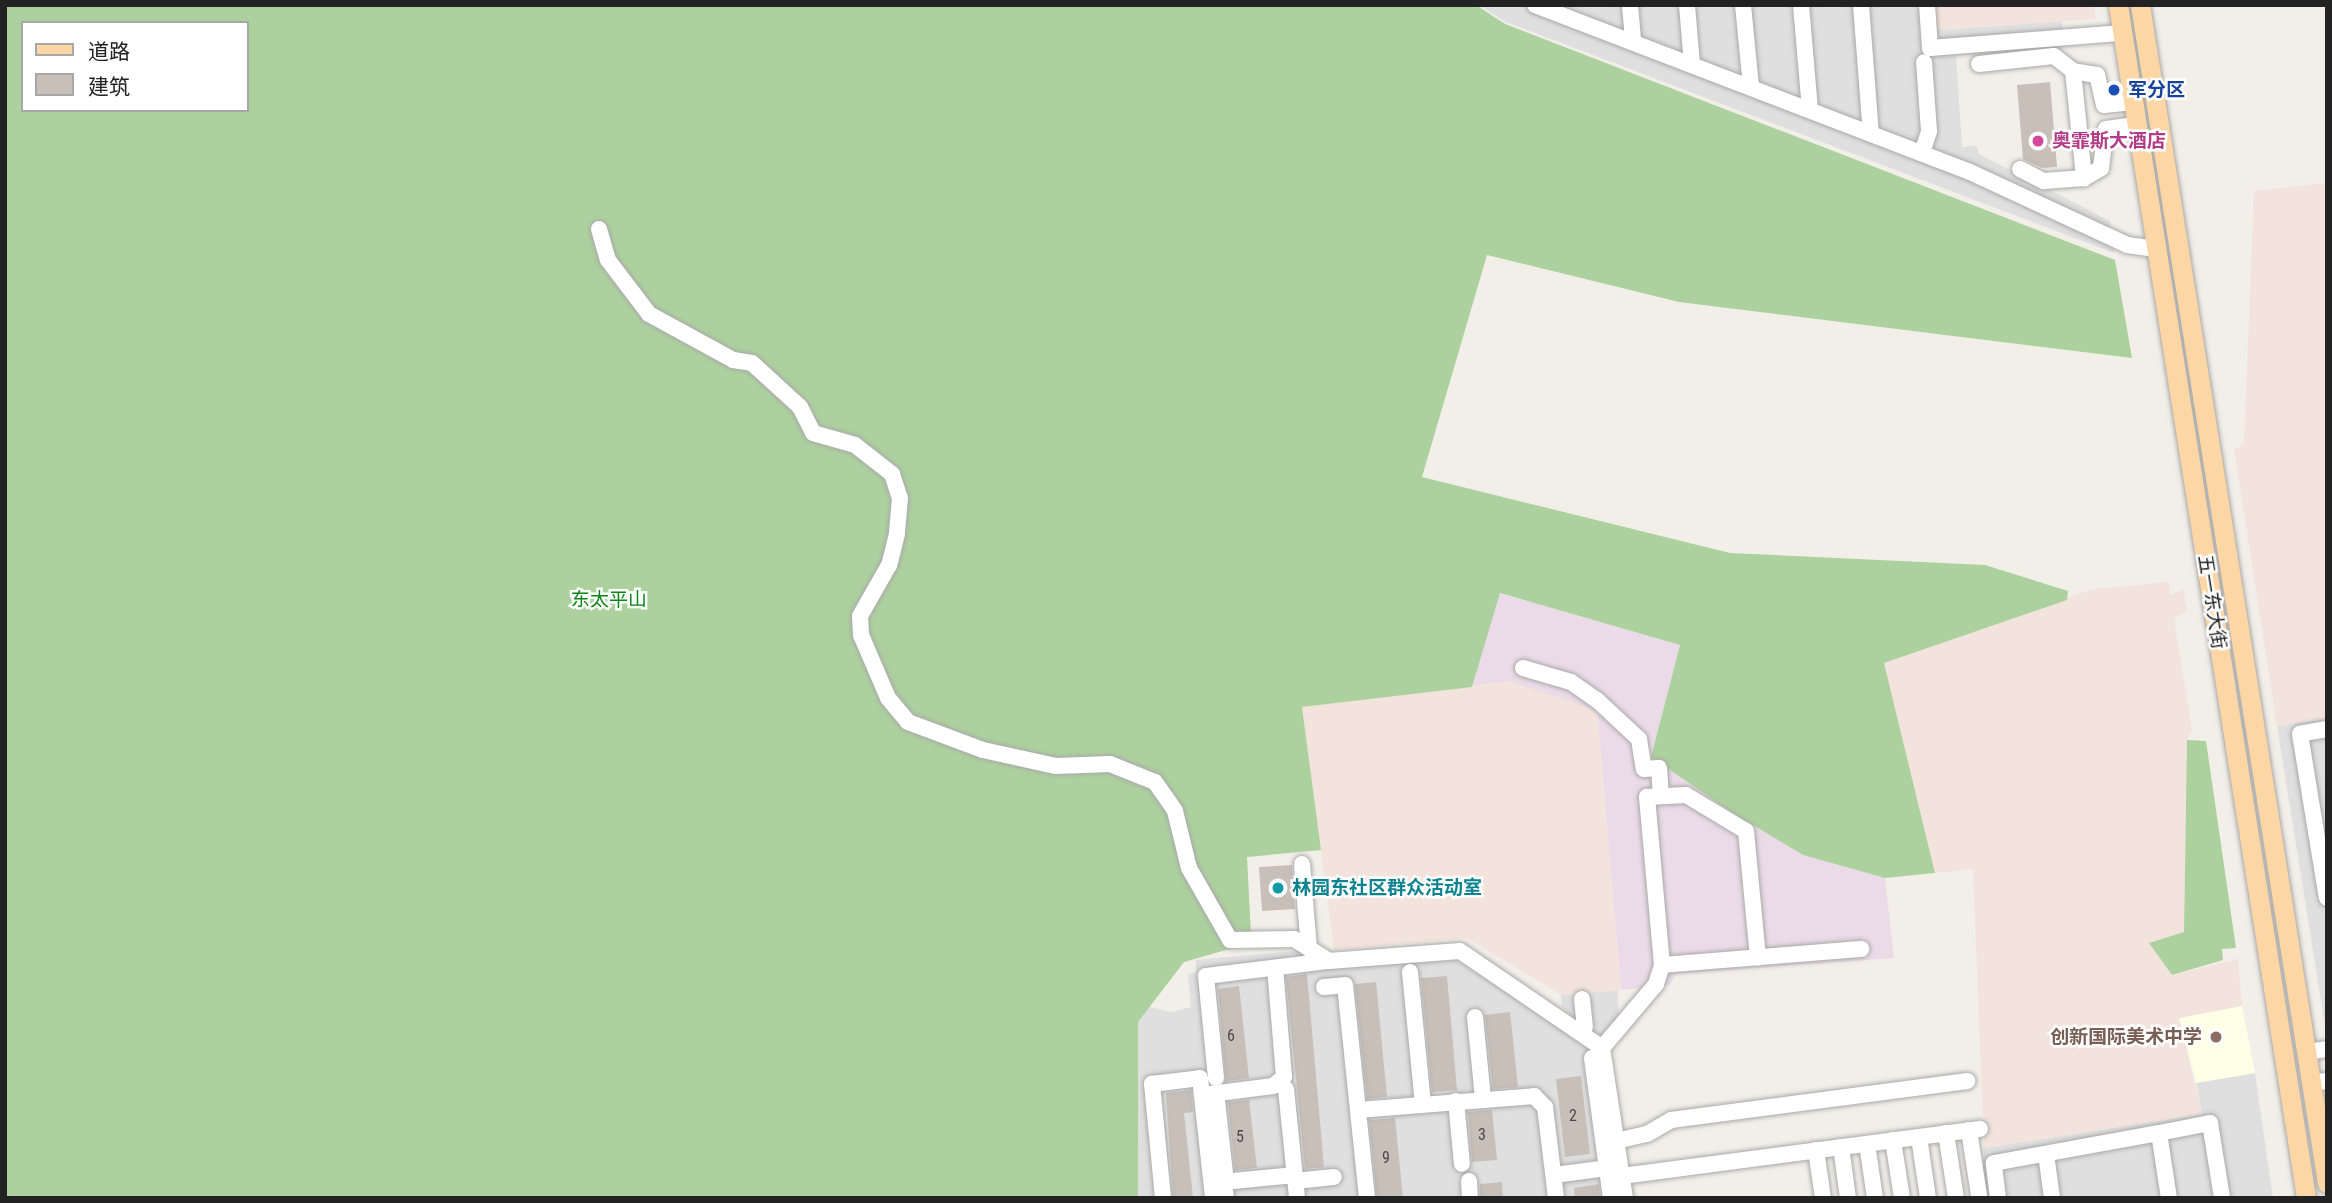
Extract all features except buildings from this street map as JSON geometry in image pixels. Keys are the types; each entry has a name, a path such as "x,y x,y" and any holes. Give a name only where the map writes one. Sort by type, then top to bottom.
{"main road":[{"name":"五一东大街","path":"2118,5 2306,1198"},
{"name":"五一东大街","path":"2140,5 2306,1052 2319,1082 2327,1183"},
{"path":"2156,249 2178,245"}],"street":[{"path":"1535,5 1569,11 1633,42 1922,153 2127,245 2156,249"},
{"path":"1630,5 1633,42"},
{"path":"1687,5 1692,65"},
{"path":"1743,5 1751,87"},
{"path":"1801,5 1810,110"},
{"path":"1861,5 1871,134"},
{"path":"1927,5 1930,48 2122,33"},
{"path":"1979,64 2054,56 2073,71 2090,69 2097,75 2104,105 2133,102"},
{"path":"1922,153 1929,131 1924,62"},
{"path":"2073,71 2084,177"},
{"path":"2020,169 2044,181 2084,177 2101,168 2106,129 2136,125"},
{"path":"599,229 608,260 649,314 733,360 752,363 800,407 813,433 855,445 892,474 900,498 897,534 889,565 860,616 861,635 888,698 908,722 953,742 1056,766 1110,764 1141,773 1167,795 1189,868 1226,935 1237,943 1294,939 1329,961"},
{"path":"1522,668 1571,682 1597,700 1639,739 1644,769 1659,768 1661,796"},
{"path":"2327,729 2300,733 2327,898"},
{"path":"1611,1198 1597,1053 1656,984 1662,965 1647,797 1686,794 1746,831 1758,957"},
{"path":"1302,864 1309,949"},
{"path":"1662,965 1861,949"},
{"path":"1216,1078 1206,976 1329,961 1460,951 1566,1023 1597,1053 1625,1198"},
{"path":"1202,1095 1273,1086 1284,1077 1275,968"},
{"path":"1410,972 1423,1104"},
{"path":"1324,987 1345,985 1367,1198"},
{"path":"1566,1023 1583,1013"},
{"path":"1475,1017 1483,1098"},
{"path":"2306,1052 2327,1049"},
{"path":"1163,1198 1152,1084 1200,1078 1220,1190"},
{"path":"1616,1141 1647,1134 1671,1120 1967,1081"},
{"path":"1286,1088 1297,1198"},
{"path":"1358,1110 1528,1095 1540,1100 1556,1198"},
{"path":"1217,1101 1220,1190"},
{"path":"1456,1101 1462,1164"},
{"path":"1998,1198 1994,1163 2210,1124 2222,1198"},
{"path":"1622,1176 1975,1130 1979,1195"},
{"path":"1946,1133 1956,1198"},
{"path":"2159,1133 2169,1198"},
{"path":"1919,1137 1928,1198"},
{"path":"1894,1140 1902,1198"},
{"path":"1867,1144 1875,1198"},
{"path":"1841,1147 1848,1198"},
{"path":"1816,1150 1823,1198"},
{"path":"2046,1154 2052,1198"},
{"path":"1554,1175 1607,1168"},
{"path":"1220,1190 1295,1178 1334,1177"}],"shaded area":[{"path":"1478,5 1935,5 1938,30 2062,21 2064,47 1956,55 1962,147 1977,146 1979,154 2110,221 2114,253 1506,22"},
{"path":"1935,5 2094,5 2096,19 1937,30"},
{"path":"2327,183 2327,718 2277,726 2234,449 2244,444 2254,191"},
{"path":"2169,582 2170,595 2184,589 2187,611 2174,618 2192,730 2187,741 2184,932 2150,944 2172,975 2238,959 2242,1006 2179,1018 2202,1114 1984,1148 1973,869 1935,873 1884,663 2093,589"},
{"path":"1499,593 1680,645 1651,757 1803,855 1885,878 1894,958 1676,974 1670,985 1621,990 1597,710 1472,687"},
{"path":"1508,681 1597,710 1621,990 1561,995 1467,938 1334,950 1302,707"},
{"path":"2327,718 2327,1038 2277,726"},
{"path":"1305,950 1315,958 1455,959 1589,1046 1600,1059 1621,1198 1138,1198 1138,1022 1149,1007 1171,1012 1191,1007 1188,974 1196,972 1196,960"},
{"path":"1618,990 1619,1026 1608,1034 1591,1035 1562,1007 1561,995"},
{"name":"创新国际美术中学","path":"2242,1006 2255,1073 2196,1083 2179,1017"},
{"path":"2255,1073 2273,1198 1985,1198 1984,1148 2202,1114 2196,1083"}],"green space":[{"name":"东太平山","path":"5,5 1476,5 1505,24 2115,260 2132,358 1679,302 1487,255 1422,477 1730,553 1985,565 2068,591 2067,600 1884,663 1935,873 1885,878 1803,855 1733,813 1651,757 1680,645 1500,593 1472,687 1302,707 1321,850 1247,857 1251,934 1233,948 1184,962 1138,1022 1138,1198 5,1198"},
{"path":"2187,740 2206,741 2236,948 2222,949 2223,960 2172,975 2149,943 2184,932"}],"place":[{"name":"军分区","path":"2114,90"},
{"name":"奥霏斯大酒店","path":"2038,141"},
{"name":"林园东社区群众活动室","path":"1278,888"},
{"name":"创新国际美术中学","path":"2216,1037"}]}
